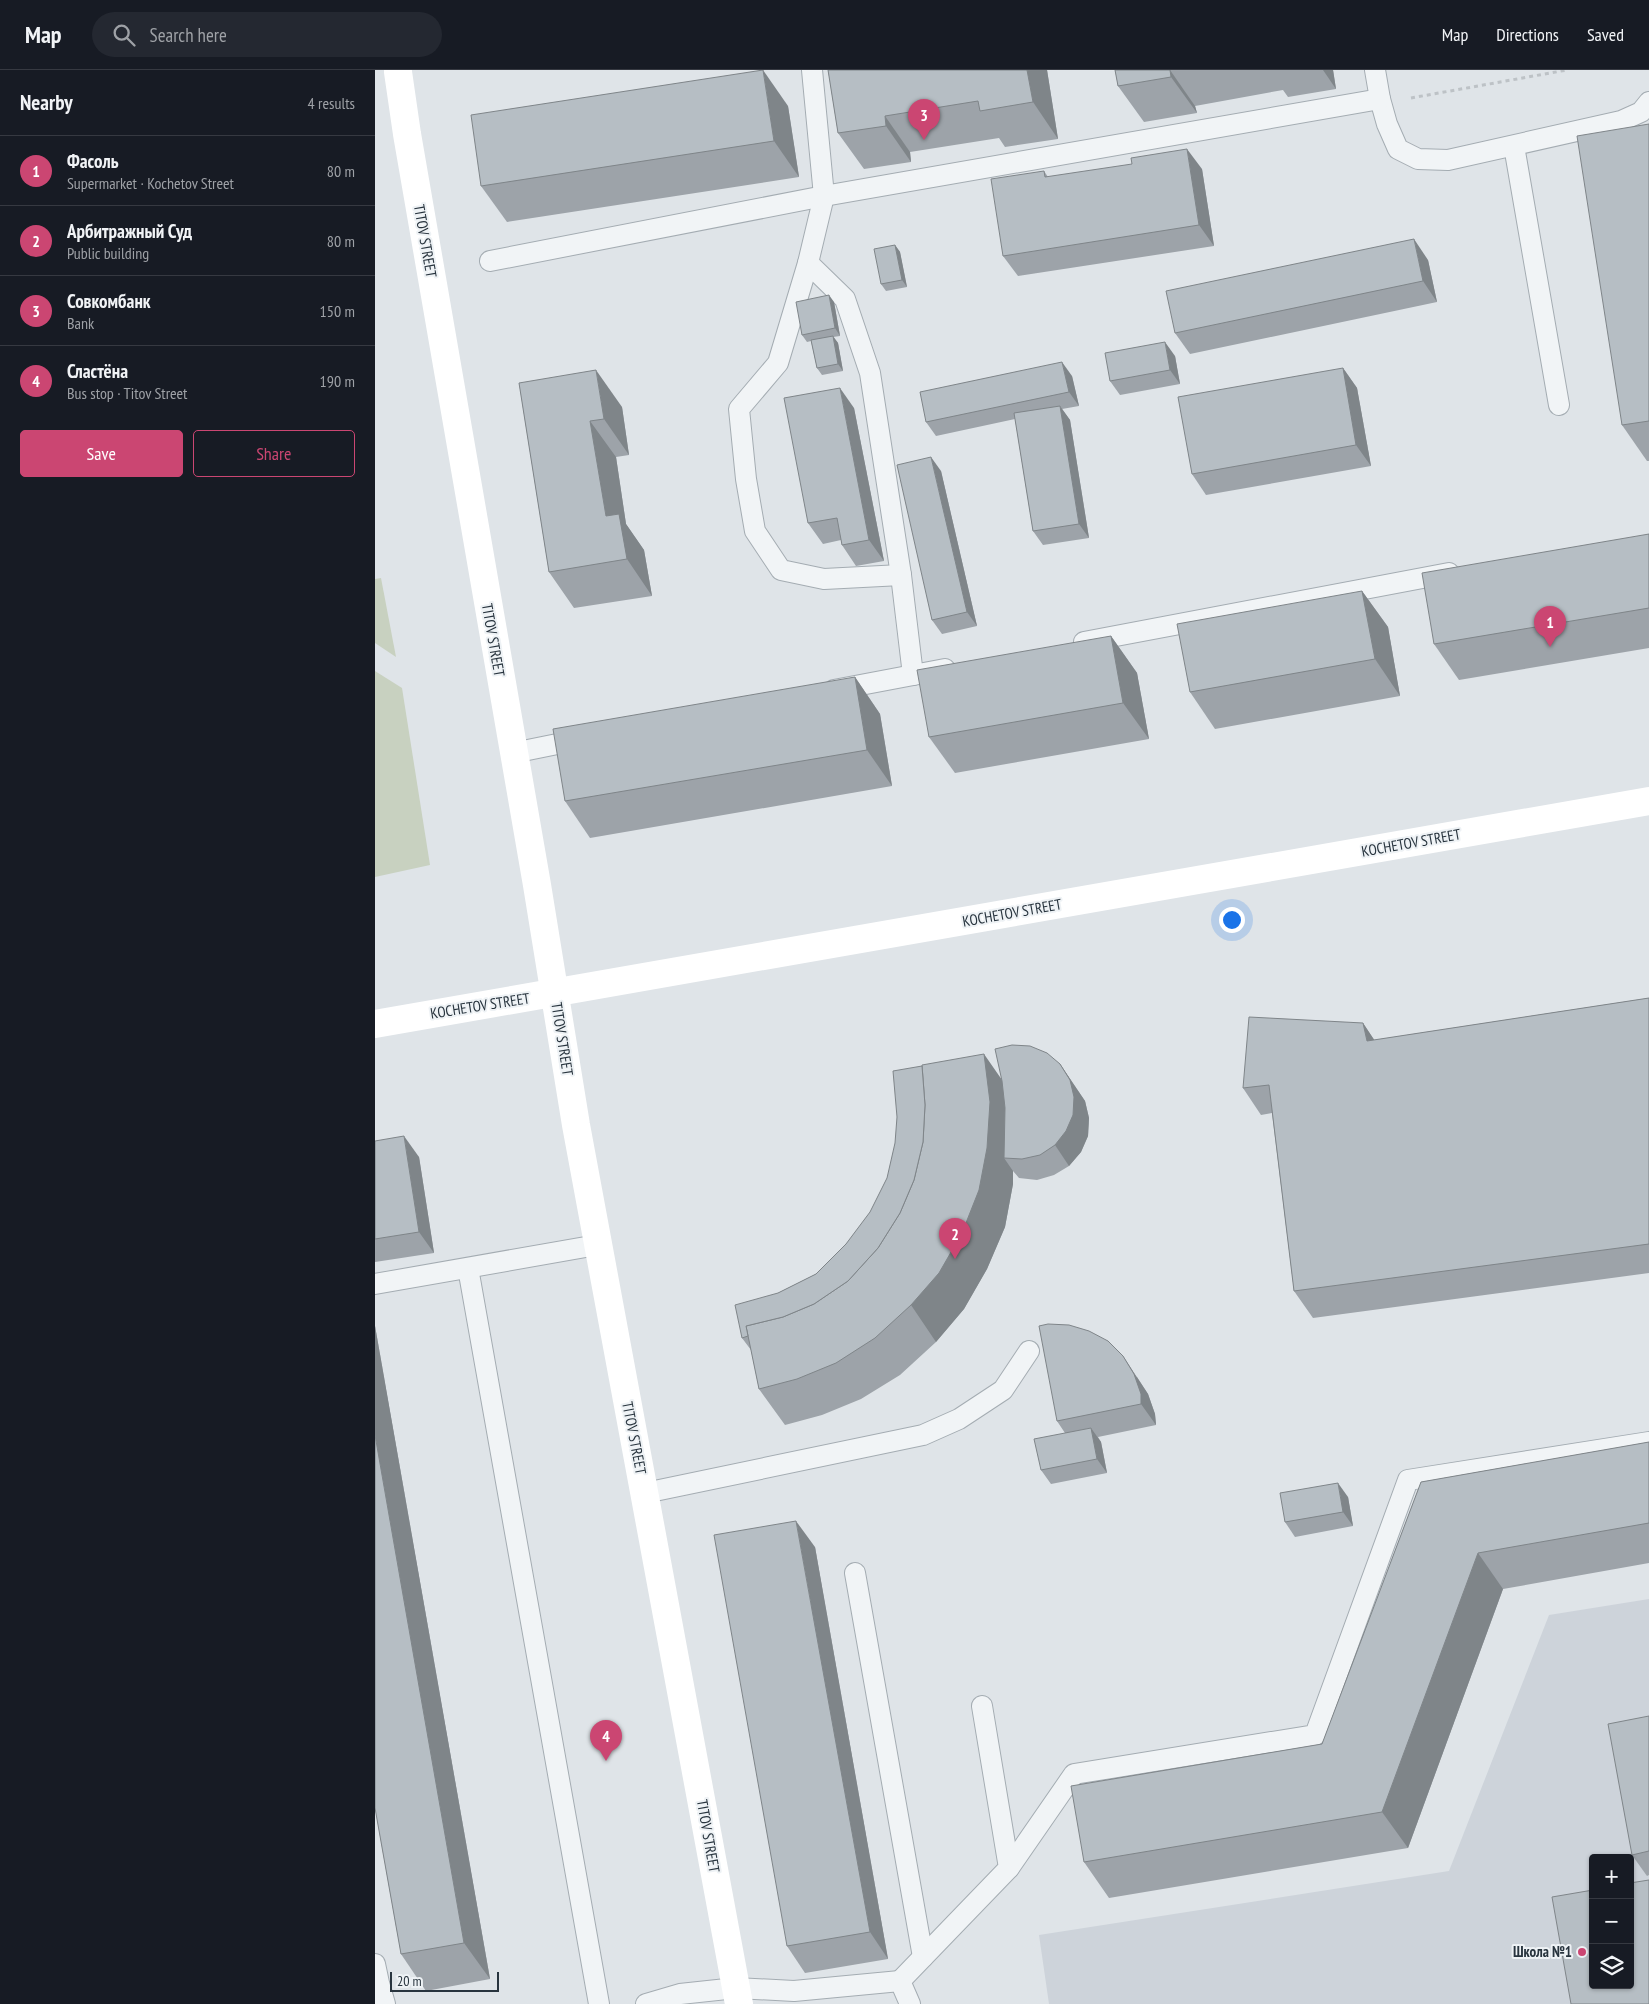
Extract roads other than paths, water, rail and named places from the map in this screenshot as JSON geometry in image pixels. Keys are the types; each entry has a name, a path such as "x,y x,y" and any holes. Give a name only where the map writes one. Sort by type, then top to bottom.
{"main road":[{"name":"TITOV STREET","path":"394,72 410,154 597,1245 738,1996"},
{"name":"KOCHETOV STREET","path":"375,1024 1649,801"}],"lane":[{"path":"812,70 824,196 808,263 777,363 739,409 746,479 755,530 781,570 823,579 901,575"},
{"path":"1375,70 1380,99 1398,150 1418,159 1448,160 1621,121 1641,112 1649,102"},
{"path":"490,261 824,196 1380,99"},
{"path":"1514,146 1559,405"},
{"path":"808,263 845,299 869,373 901,575 913,675"},
{"path":"1070,645 1462,570"},
{"path":"815,694 962,666"},
{"path":"513,753 601,736"},
{"path":"375,1284 597,1245"},
{"path":"467,1268 599,2004"},
{"path":"645,1493 923,1435 959,1419 1003,1390 1029,1350"},
{"path":"646,2004 680,1994 738,1996 900,1981 1009,1868 1074,1774 1315,1735 1408,1480 1649,1442"},
{"path":"855,1573 923,1957"},
{"path":"983,1706 1009,1868"},
{"path":"375,1964 385,2004"},
{"path":"900,1981 910,2004"}],"place":[{"name":"Совкомбанк","path":"924,140"},
{"name":"Фасоль","path":"1550,647"},
{"name":"Арбитражный Суд","path":"955,1259"},
{"name":"Сластёна","path":"606,1761"},
{"name":"Школа №1","path":"1582,1952"}]}
